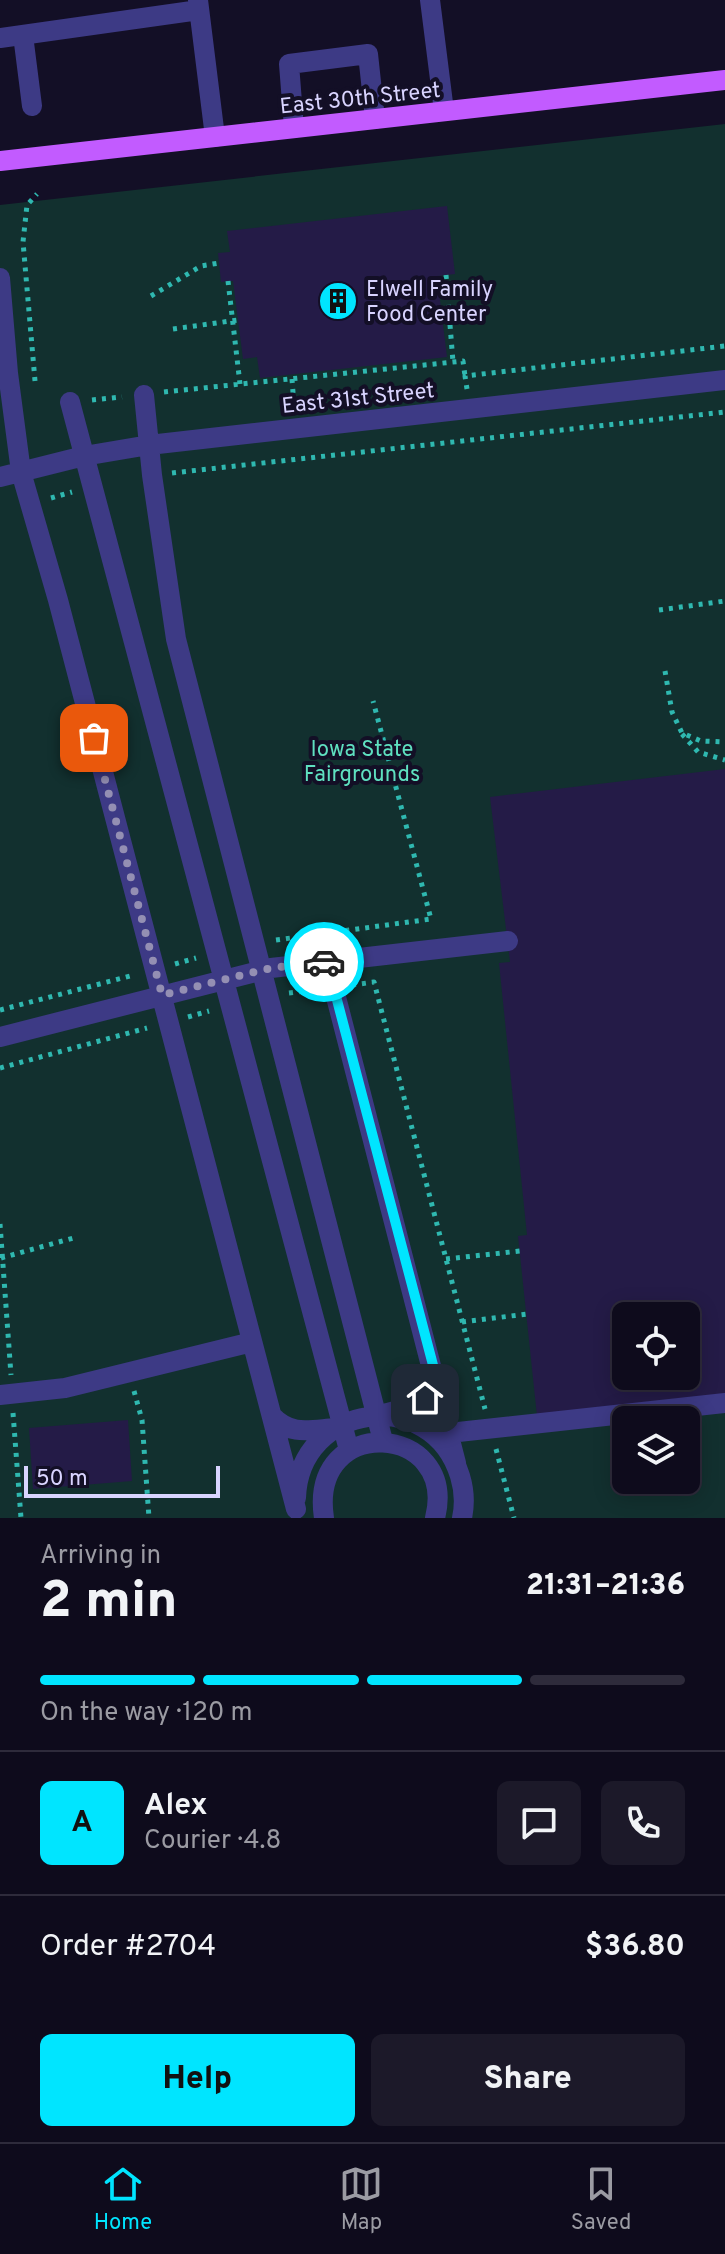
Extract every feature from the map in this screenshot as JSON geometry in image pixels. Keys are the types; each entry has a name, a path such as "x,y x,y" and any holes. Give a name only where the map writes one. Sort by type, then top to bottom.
{"main road":[{"name":"East 30th Street","path":"0,161 725,80"}],"street":[{"path":"430,0 444,111"},
{"path":"0,38 198,5 215,137"},
{"path":"23,35 32,106"},
{"path":"294,128 289,64 368,54 375,119"},
{"path":"0,278 21,472 297,1514"},
{"name":"East 31st Street","path":"0,477 84,456 149,445 725,380"},
{"path":"144,395 152,475 176,639 379,1415 383,1441"},
{"path":"70,402 231,1005 338,1426 349,1450"},
{"path":"0,1037 261,971 508,941"},
{"path":"327,962 464,1488 462,1518"},
{"path":"0,1395 65,1388 252,1342"},
{"path":"272,1416 282,1426 298,1431 338,1426 413,1406 425,1398 432,1383 433,1365"},
{"path":"449,1433 725,1403"},
{"path":"379,1415 405,1418 426,1428 444,1444 456,1463"},
{"path":"297,1514 297,1485 304,1463 317,1443 338,1426"},
{"path":"324,1518 321,1497 326,1477 335,1462 349,1450 365,1443 383,1441 401,1445 429,1467 437,1484 439,1504 435,1518"}],"path":[{"path":"12,410 36,407 23,242 27,205 37,194"},
{"path":"151,296 201,266 219,263"},
{"path":"446,275 453,362"},
{"path":"228,281 240,384"},
{"path":"173,329 235,321"},
{"path":"465,376 725,346"},
{"path":"70,402 463,361 468,409"},
{"path":"152,475 725,412"},
{"path":"30,504 93,486"},
{"path":"659,610 725,601"},
{"path":"665,671 672,712 682,733 698,752 725,760"},
{"path":"255,943 431,919 373,701"},
{"path":"682,733 701,741 725,742"},
{"path":"0,1010 217,953"},
{"path":"268,995 374,982 514,1518"},
{"path":"0,1068 231,1005"},
{"path":"0,1258 77,1237"},
{"path":"446,1259 520,1251"},
{"path":"462,1322 527,1314"},
{"path":"129,1371 142,1420 149,1518"}],"green space":[{"name":"Iowa State Fairgrounds","path":"725,124 725,1518 0,1518 0,205"}],"building":[{"name":"Elwell Family Food Center","path":"447,206 455,274 437,276 447,357 260,378 257,357 243,359 233,281 221,282 218,253 230,252 227,231"},
{"path":"725,769 725,1396 537,1416 518,1236 527,1235 499,963 510,962 490,797"},
{"path":"128,1420 132,1481 33,1489 29,1428"}],"way so far":[{"path":"94,738 162,995 271,968 324,962"}],"place":[{"name":"Elwell Family Food Center","path":"338,301"}],"route":[{"path":"324,962 327,962 433,1365 432,1383 425,1398"}]}
